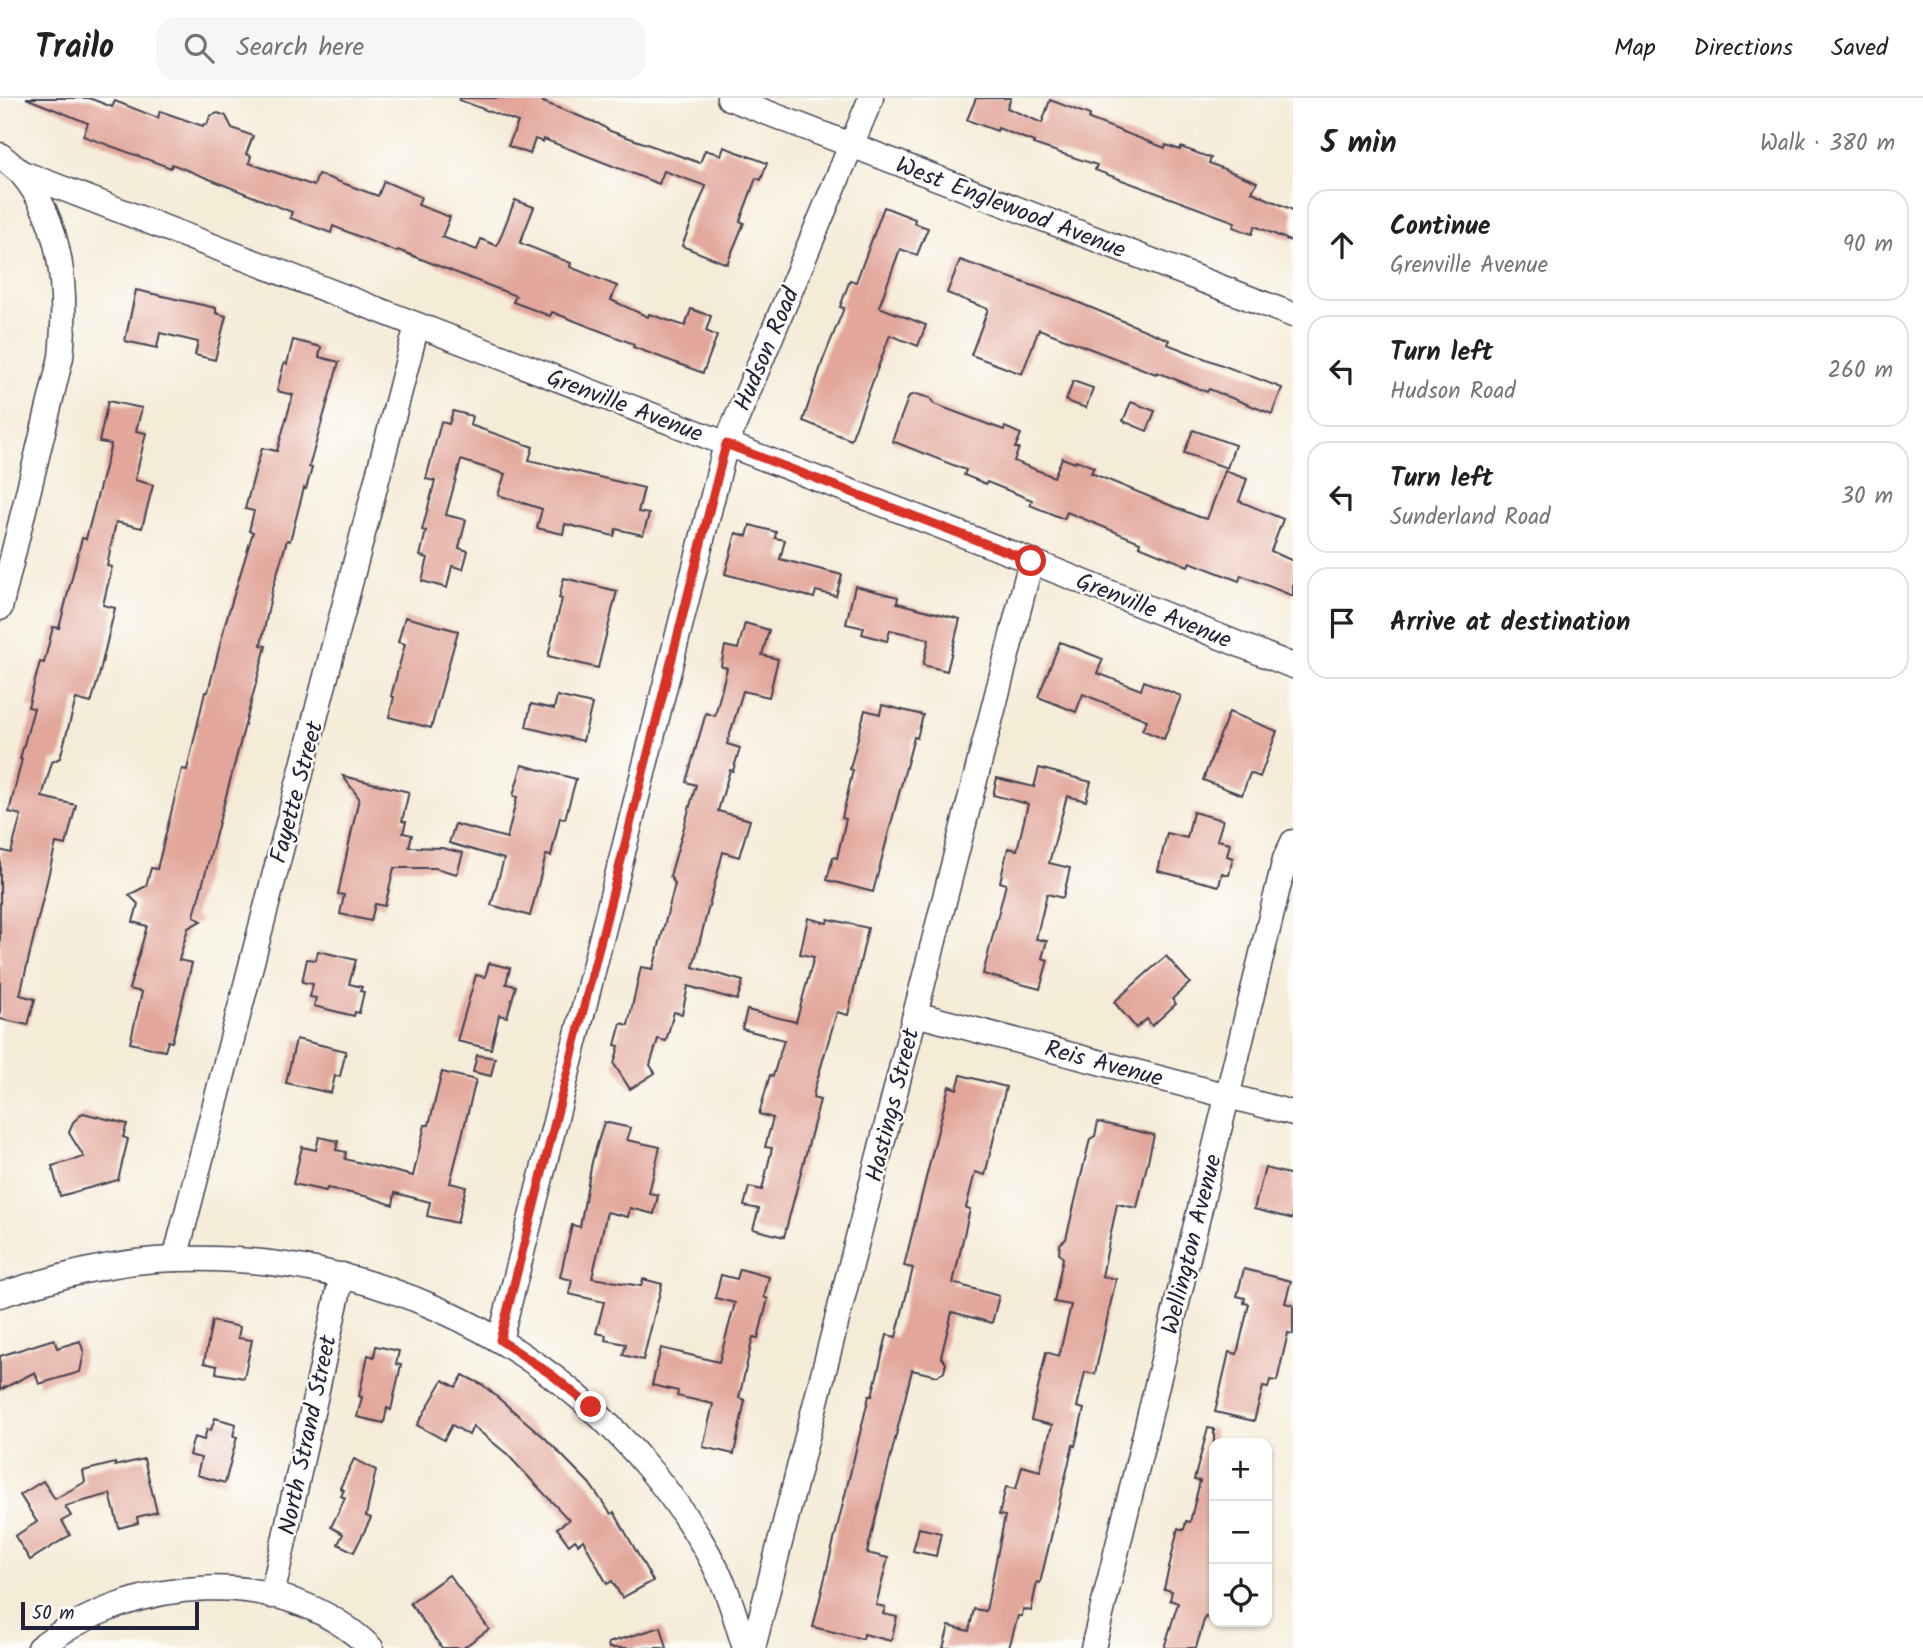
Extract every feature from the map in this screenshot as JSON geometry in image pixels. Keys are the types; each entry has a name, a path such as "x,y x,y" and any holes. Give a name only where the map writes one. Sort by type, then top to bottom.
{"street":[{"name":"West Englewood Avenue","path":"729,98 1293,315"},
{"name":"Hudson Road","path":"500,1340 726,444 871,98"},
{"name":"Grenville Avenue","path":"0,155 20,172 1031,561 1293,666"},
{"path":"0,608 61,357 65,319 63,275 54,232 44,206 20,172"},
{"name":"Fayette Street","path":"174,1259 417,325"},
{"name":"Hastings Street","path":"753,1648 1031,561"},
{"name":"Wellington Avenue","path":"1093,1648 1285,859 1293,842"},
{"name":"Reis Avenue","path":"915,1014 1293,1113"},
{"path":"0,1295 54,1277 124,1263 174,1259 244,1259 342,1275 401,1293 448,1312 500,1340 552,1375 591,1407 634,1450 694,1530 723,1583 744,1648"},
{"name":"North Strand Street","path":"272,1595 342,1275"},
{"path":"39,1648 76,1622 114,1605 154,1593 191,1588 233,1589 272,1595 301,1604 334,1619 371,1648"}],"building":[{"path":"26,98 89,98 112,107 115,101 158,118 160,111 203,126 207,125 210,116 218,113 226,116 232,128 253,136 246,154 251,156 249,163 314,186 318,174 378,196 384,181 421,197 418,205 450,217 442,237 477,250 481,239 497,246 515,200 534,207 520,243 571,263 570,267 617,286 611,300 648,317 649,314 685,326 691,309 711,316 706,331 717,336 703,373 633,347 634,344 552,312 550,316 513,302 516,296 398,250 397,252 333,226 331,233 290,218 292,212 172,164 171,168 83,136 88,123"},
{"path":"545,98 543,102 610,131 700,163 705,150 721,155 724,147 767,163 761,180 756,178 740,221 744,223 727,264 682,246 706,186 664,171 659,184 544,139 543,142 535,139 530,154 508,146 518,122 459,100"},
{"path":"976,98 1011,98 1007,108 1042,123 1050,100 1090,115 1089,119 1165,148 1166,145 1180,150 1181,147 1211,158 1209,163 1257,182 1252,192 1293,210 1293,242 1255,226 1252,234 1233,227 1235,222 1095,170 1097,165 1033,144 1034,142 998,128 997,131 967,120"},
{"path":"884,207 915,219 914,223 928,228 917,255 900,249 879,307 926,325 918,346 890,335 851,440 803,421 844,308 840,307 850,280 856,282"},
{"path":"960,260 1065,297 1169,340 1167,344 1282,388 1272,414 1209,389 1207,392 1157,372 1156,374 1039,329 1022,374 971,355 988,309 947,293"},
{"path":"136,290 216,308 216,313 226,316 215,360 195,355 198,342 160,333 157,348 125,341"},
{"path":"293,340 321,347 319,357 339,362 309,467 312,468 306,489 304,488 290,541 287,540 272,591 261,645 266,646 194,916 201,921 188,928 179,960 192,963 172,1042 168,1041 165,1051 130,1043 142,992 129,989 147,926 133,922 138,904 129,895 146,886 151,868 157,869 182,769 187,770 205,692 208,692 253,532 249,531 254,511 245,509 255,472 262,448 277,451 293,395 277,391"},
{"path":"1073,381 1093,388 1086,408 1066,401"},
{"path":"916,394 930,398 934,404 1021,434 1015,448 1019,448 1014,461 1054,477 1062,458 1075,463 1076,460 1094,467 1091,473 1199,517 1207,519 1225,471 1247,479 1239,501 1283,519 1271,551 1293,561 1293,596 1241,575 1239,581 1190,562 1188,566 1139,546 1140,542 1067,512 1064,519 1030,505 1032,500 964,475 966,470 892,441 909,396"},
{"path":"108,401 142,408 136,431 146,433 135,480 153,485 142,528 116,522 107,566 112,567 103,605 115,608 98,680 91,703 76,699 60,758 52,762 42,797 76,805 66,845 56,843 20,995 35,999 28,1025 0,1019 0,850 11,853 21,815 9,812 34,708 28,707 40,662 44,663 53,627 59,628 82,538 86,539 111,444 99,442"},
{"path":"1131,402 1155,411 1147,431 1123,421"},
{"path":"453,411 472,416 470,425 533,447 529,460 644,488 638,512 649,514 643,535 616,529 614,536 565,524 563,534 537,528 542,509 498,495 505,474 461,460 446,515 466,520 459,548 468,551 463,569 452,566 447,588 422,581 428,558 420,556 426,531 422,530 435,481 426,479 441,422 449,424"},
{"path":"1193,430 1235,445 1227,468 1184,453"},
{"path":"750,525 776,532 775,538 785,540 780,559 842,575 836,596 816,591 814,598 725,574 736,533 747,536"},
{"path":"564,578 617,591 598,668 548,656 562,599 559,598"},
{"path":"855,586 898,597 897,603 960,619 947,671 923,665 929,639 890,630 887,641 862,634 864,628 846,624"},
{"path":"405,617 458,631 431,728 389,717 394,697 391,696 405,644 398,642"},
{"path":"745,623 769,630 762,655 778,659 769,697 743,691 727,744 740,748 733,771 730,770 718,811 750,820 739,857 723,852 693,967 743,981 737,1000 688,986 682,1014 674,1012 666,1041 658,1039 650,1065 655,1073 630,1089 614,1064 619,1046 615,1045 621,1023 628,1025 641,967 653,969 675,884 670,876 696,785 686,782 706,713 715,716 727,668 721,666 725,646 738,649"},
{"path":"1060,642 1103,659 1097,673 1141,690 1144,681 1181,696 1164,739 1142,730 1147,720 1083,694 1076,712 1038,697"},
{"path":"557,696 592,704 583,741 526,727 531,704 554,709"},
{"path":"882,705 923,715 917,738 914,737 873,892 827,880 833,857 837,858 846,819 842,818 853,770 850,769 865,710 880,714"},
{"path":"1229,712 1277,731 1260,777 1250,773 1242,795 1203,780"},
{"path":"522,765 576,779 565,819 560,817 551,856 546,855 530,916 491,905 504,859 449,843 455,824 507,838 517,797 513,796"},
{"path":"1039,768 1091,782 1086,801 1067,796 1049,863 1070,868 1063,898 1047,894 1036,939 1047,941 1042,958 1048,960 1040,989 983,974 1006,884 1000,882 1008,848 1017,850 1028,804 993,795 997,778 1034,787"},
{"path":"343,776 409,792 402,821 406,822 403,833 412,835 409,847 442,848 463,853 457,874 435,868 394,868 385,906 375,904 371,921 340,914 344,895 338,894 359,798"},
{"path":"1193,812 1223,820 1217,840 1230,843 1227,856 1233,858 1229,875 1222,873 1219,886 1158,871 1167,833 1187,838"},
{"path":"808,918 827,923 828,919 868,928 848,1015 837,1012 815,1087 813,1098 820,1100 784,1237 753,1229 759,1209 744,1206 749,1187 762,1190 772,1148 765,1147 773,1118 759,1114 784,1040 742,1029 747,1010 796,1022 814,957 800,954"},
{"path":"318,951 356,960 349,984 362,987 360,991 364,992 359,1013 355,1012 354,1016 314,1006 316,998 310,997 313,984 302,982 307,959 316,960"},
{"path":"1166,956 1190,983 1172,999 1176,1004 1152,1026 1147,1019 1136,1028 1114,1002"},
{"path":"489,963 510,968 506,984 516,986 507,1017 499,1015 491,1049 457,1041 476,975 485,977"},
{"path":"296,1039 346,1051 340,1076 335,1076 331,1093 286,1083"},
{"path":"477,1055 495,1058 491,1076 473,1072"},
{"path":"442,1072 476,1080 450,1183 466,1187 457,1223 427,1216 430,1202 395,1193 393,1205 327,1188 326,1191 293,1184 302,1147 316,1150 319,1137 338,1141 336,1150 346,1152 345,1159 413,1176 425,1125 429,1125"},
{"path":"961,1075 1006,1087 985,1175 975,1172 966,1208 970,1209 953,1283 999,1296 992,1323 952,1312 941,1357 946,1363 944,1372 937,1376 912,1370 867,1553 888,1558 876,1605 885,1607 883,1614 897,1617 891,1641 864,1634 863,1639 813,1627 869,1396 872,1396 887,1335 896,1337 913,1268 904,1266 949,1086 957,1089"},
{"path":"83,1113 127,1124 123,1137 128,1139 118,1180 60,1196 52,1166 84,1157 69,1133 73,1122"},
{"path":"604,1122 631,1128 627,1140 660,1147 649,1193 658,1195 654,1214 630,1208 628,1217 607,1212 592,1278 641,1286 643,1279 662,1284 643,1360 623,1355 626,1344 605,1340 606,1335 596,1333 604,1302 569,1294 572,1280 560,1277 572,1225 580,1227 592,1162"},
{"path":"1098,1122 1154,1135 1137,1208 1117,1204 1102,1276 1116,1279 1095,1374 1085,1372 1077,1407 1084,1409 1040,1583 1037,1582 1031,1611 1023,1609 1022,1616 1018,1616 1009,1648 943,1648 949,1626 969,1631 974,1609 986,1611 1005,1516 999,1515 1006,1487 1016,1489 1022,1466 1040,1471 1052,1425 1031,1420 1046,1352 1059,1356 1071,1305 1054,1302 1063,1258 1059,1253 1060,1244 1066,1239 1090,1139 1095,1136"},
{"path":"1265,1168 1293,1175 1293,1219 1254,1209"},
{"path":"740,1269 769,1277 764,1297 768,1299 758,1338 753,1337 739,1398 745,1400 734,1454 703,1447 713,1404 677,1396 678,1391 652,1385 661,1348 719,1362 735,1303 715,1298 721,1275 737,1279"},
{"path":"1244,1269 1291,1281 1285,1303 1293,1305 1293,1334 1288,1333 1277,1381 1270,1380 1268,1388 1263,1387 1254,1421 1215,1412 1229,1352 1237,1354 1249,1304 1244,1303 1245,1298 1237,1296"},
{"path":"212,1321 240,1327 238,1338 252,1340 244,1378 216,1373 217,1366 204,1363"},
{"path":"54,1339 57,1348 80,1341 84,1353 80,1372 39,1384 35,1372 0,1390 0,1356"},
{"path":"376,1346 399,1351 396,1364 401,1365 391,1410 387,1408 384,1423 357,1417 368,1355 374,1357"},
{"path":"463,1375 483,1385 545,1438 589,1483 611,1514 614,1512 653,1581 622,1598 612,1581 607,1584 583,1540 578,1544 575,1540 569,1545 557,1528 569,1520 507,1454 473,1426 469,1435 452,1425 444,1440 417,1425 443,1380 456,1387"},
{"path":"215,1418 236,1424 233,1436 237,1437 225,1483 197,1475 201,1458 189,1455 194,1437 204,1440 207,1429 211,1430"},
{"path":"1208,1428 1214,1429 1214,1438 1209,1438 1209,1618 1205,1617 1196,1648 1164,1648 1178,1603 1170,1600 1172,1591 1164,1589 1178,1528 1184,1530 1186,1521 1190,1522 1200,1481 1194,1480"},
{"path":"144,1459 157,1512 137,1517 138,1523 119,1528 110,1494 65,1506 71,1516 62,1521 70,1535 30,1560 15,1536 37,1522 20,1495 43,1481 55,1499 85,1482 83,1471"},
{"path":"354,1459 376,1470 366,1516 371,1518 354,1552 338,1544 343,1534 331,1527 345,1498 341,1496 344,1490 340,1488"},
{"path":"919,1528 941,1533 936,1556 913,1551"},
{"path":"449,1575 489,1629 463,1648 442,1648 410,1603"},
{"path":"661,1627 667,1648 609,1648 608,1643"}],"route":[{"path":"591,1407 552,1375 500,1340 726,444 1031,561"}]}
